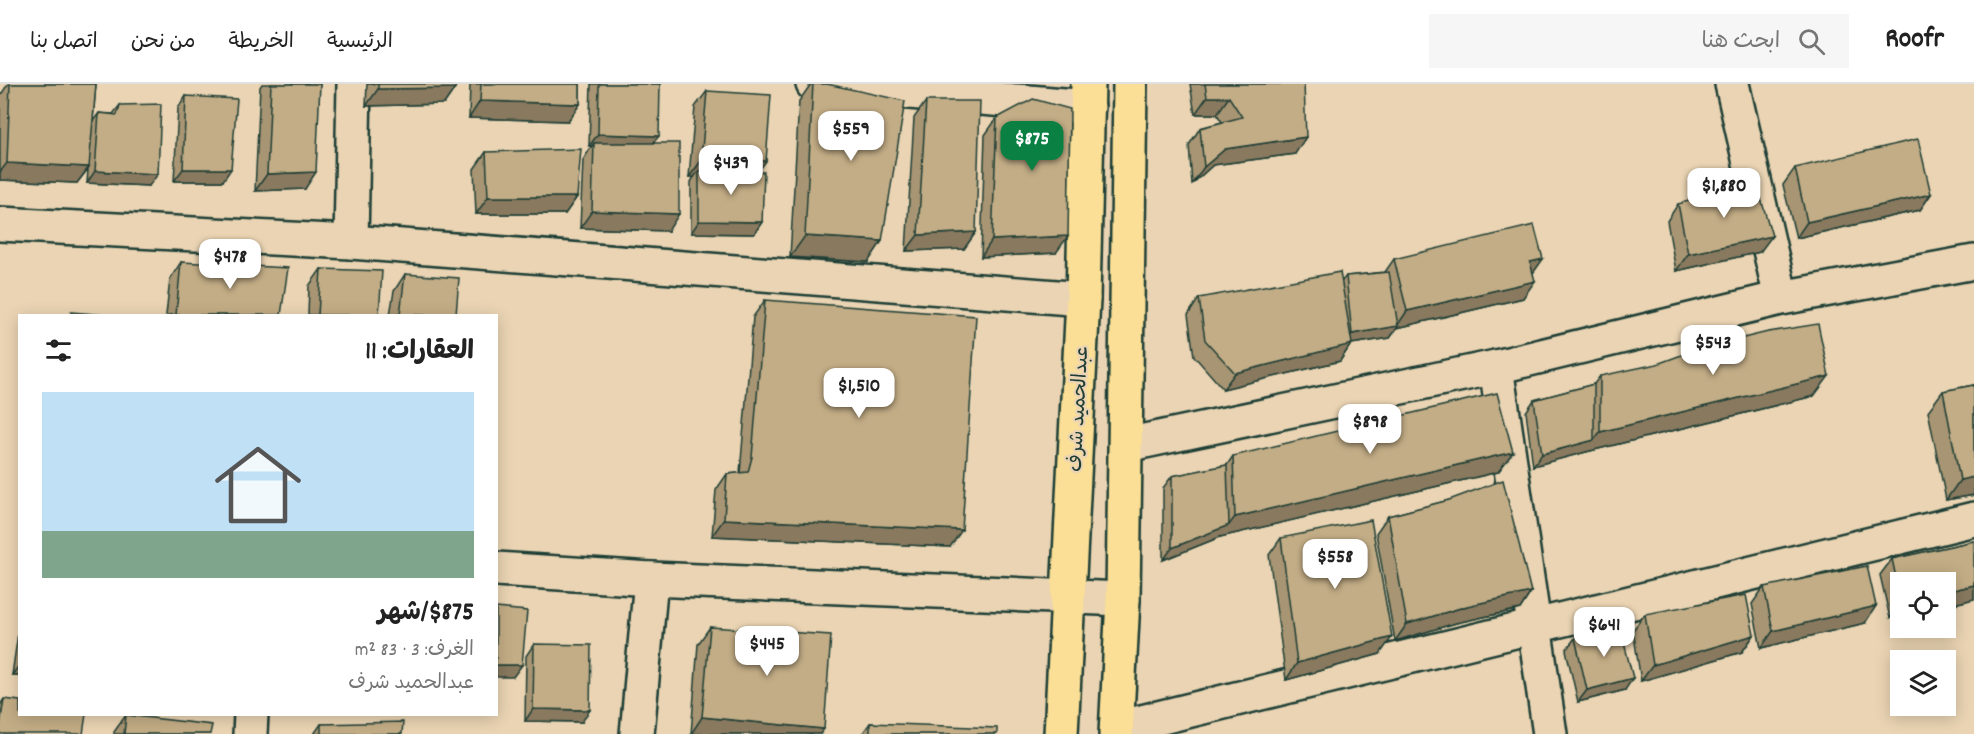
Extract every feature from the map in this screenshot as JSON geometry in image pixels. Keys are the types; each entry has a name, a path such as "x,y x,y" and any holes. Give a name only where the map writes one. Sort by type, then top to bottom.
{"main road":[{"path":"1117,731 1123,599 1130,84"},
{"name":"عبدالحميد شرف","path":"1061,734 1083,299 1088,96"}],"street":[{"path":"351,242 354,84"},
{"path":"813,84 1088,96"},
{"path":"1732,84 1781,298"},
{"path":"0,224 351,242 1083,299"},
{"path":"1126,445 1496,367 1781,298 1974,262"},
{"path":"1496,367 1550,734"},
{"path":"1117,731 1974,519"},
{"path":"498,569 651,579 1123,599"},
{"path":"637,734 651,579"},
{"path":"250,734 251,716"}],"building":[{"path":"10,84 96,84 89,167 7,163"},
{"path":"271,84 320,84 316,172 267,174"},
{"path":"378,84 456,84 455,88 378,89"},
{"path":"481,84 580,84 580,104 480,101"},
{"path":"599,84 660,84 659,136 598,134"},
{"path":"813,84 827,84 905,101 882,241 805,236"},
{"path":"1205,84 1304,84 1306,137 1225,149 1204,167 1200,128 1242,117 1229,97 1207,97"},
{"path":"707,91 771,95 766,161 701,161"},
{"path":"186,96 237,99 231,169 183,169"},
{"path":"1033,99 1070,109 1068,236 992,240 997,118"},
{"path":"926,101 980,101 976,232 918,235"},
{"path":"161,104 158,174 95,171 99,113 117,115 120,105"},
{"path":"1918,139 1931,194 1807,222 1795,168"},
{"path":"594,143 679,143 679,214 592,211"},
{"path":"581,149 577,197 488,197 486,152"},
{"path":"699,171 764,172 762,222 699,221"},
{"path":"1756,182 1772,236 1688,254 1678,204"},
{"path":"1534,225 1543,259 1530,262 1535,281 1407,311 1394,259"},
{"path":"181,262 288,268 281,314 176,314"},
{"path":"321,269 382,271 379,314 318,314"},
{"path":"1340,272 1352,344 1235,373 1205,340 1199,298"},
{"path":"1389,272 1398,326 1352,334 1346,276"},
{"path":"405,274 459,278 456,314 400,314"},
{"path":"765,300 976,316 962,530 724,519 727,474 748,472 752,457"},
{"path":"71,312 94,314 71,314"},
{"path":"1818,324 1829,376 1600,432 1600,376 1657,364 1698,349 1768,332"},
{"path":"1594,384 1594,440 1542,454 1534,400"},
{"path":"1974,385 1974,477 1960,480 1943,391"},
{"path":"1497,393 1513,452 1235,517 1233,456"},
{"path":"1227,465 1229,525 1172,548 1172,476"},
{"path":"1503,480 1531,592 1467,606 1407,624 1388,516 1449,500"},
{"path":"1371,520 1392,637 1297,663 1281,538"},
{"path":"1974,541 1974,585 1956,590 1956,572 1895,572 1892,559"},
{"path":"1867,566 1876,606 1773,631 1764,587"},
{"path":"1746,595 1754,635 1653,665 1645,614"},
{"path":"498,608 527,611 522,665 498,665"},
{"path":"710,627 831,635 824,729 702,717"},
{"path":"1620,627 1633,678 1587,690 1575,638"},
{"path":"534,644 591,645 590,710 533,709"},
{"path":"4,699 18,701 18,716 86,716 83,734 0,734"},
{"path":"126,716 212,725 210,734 124,734"},
{"path":"403,722 402,734 321,734 321,724"},
{"path":"870,723 997,728 997,734 870,734"}]}
